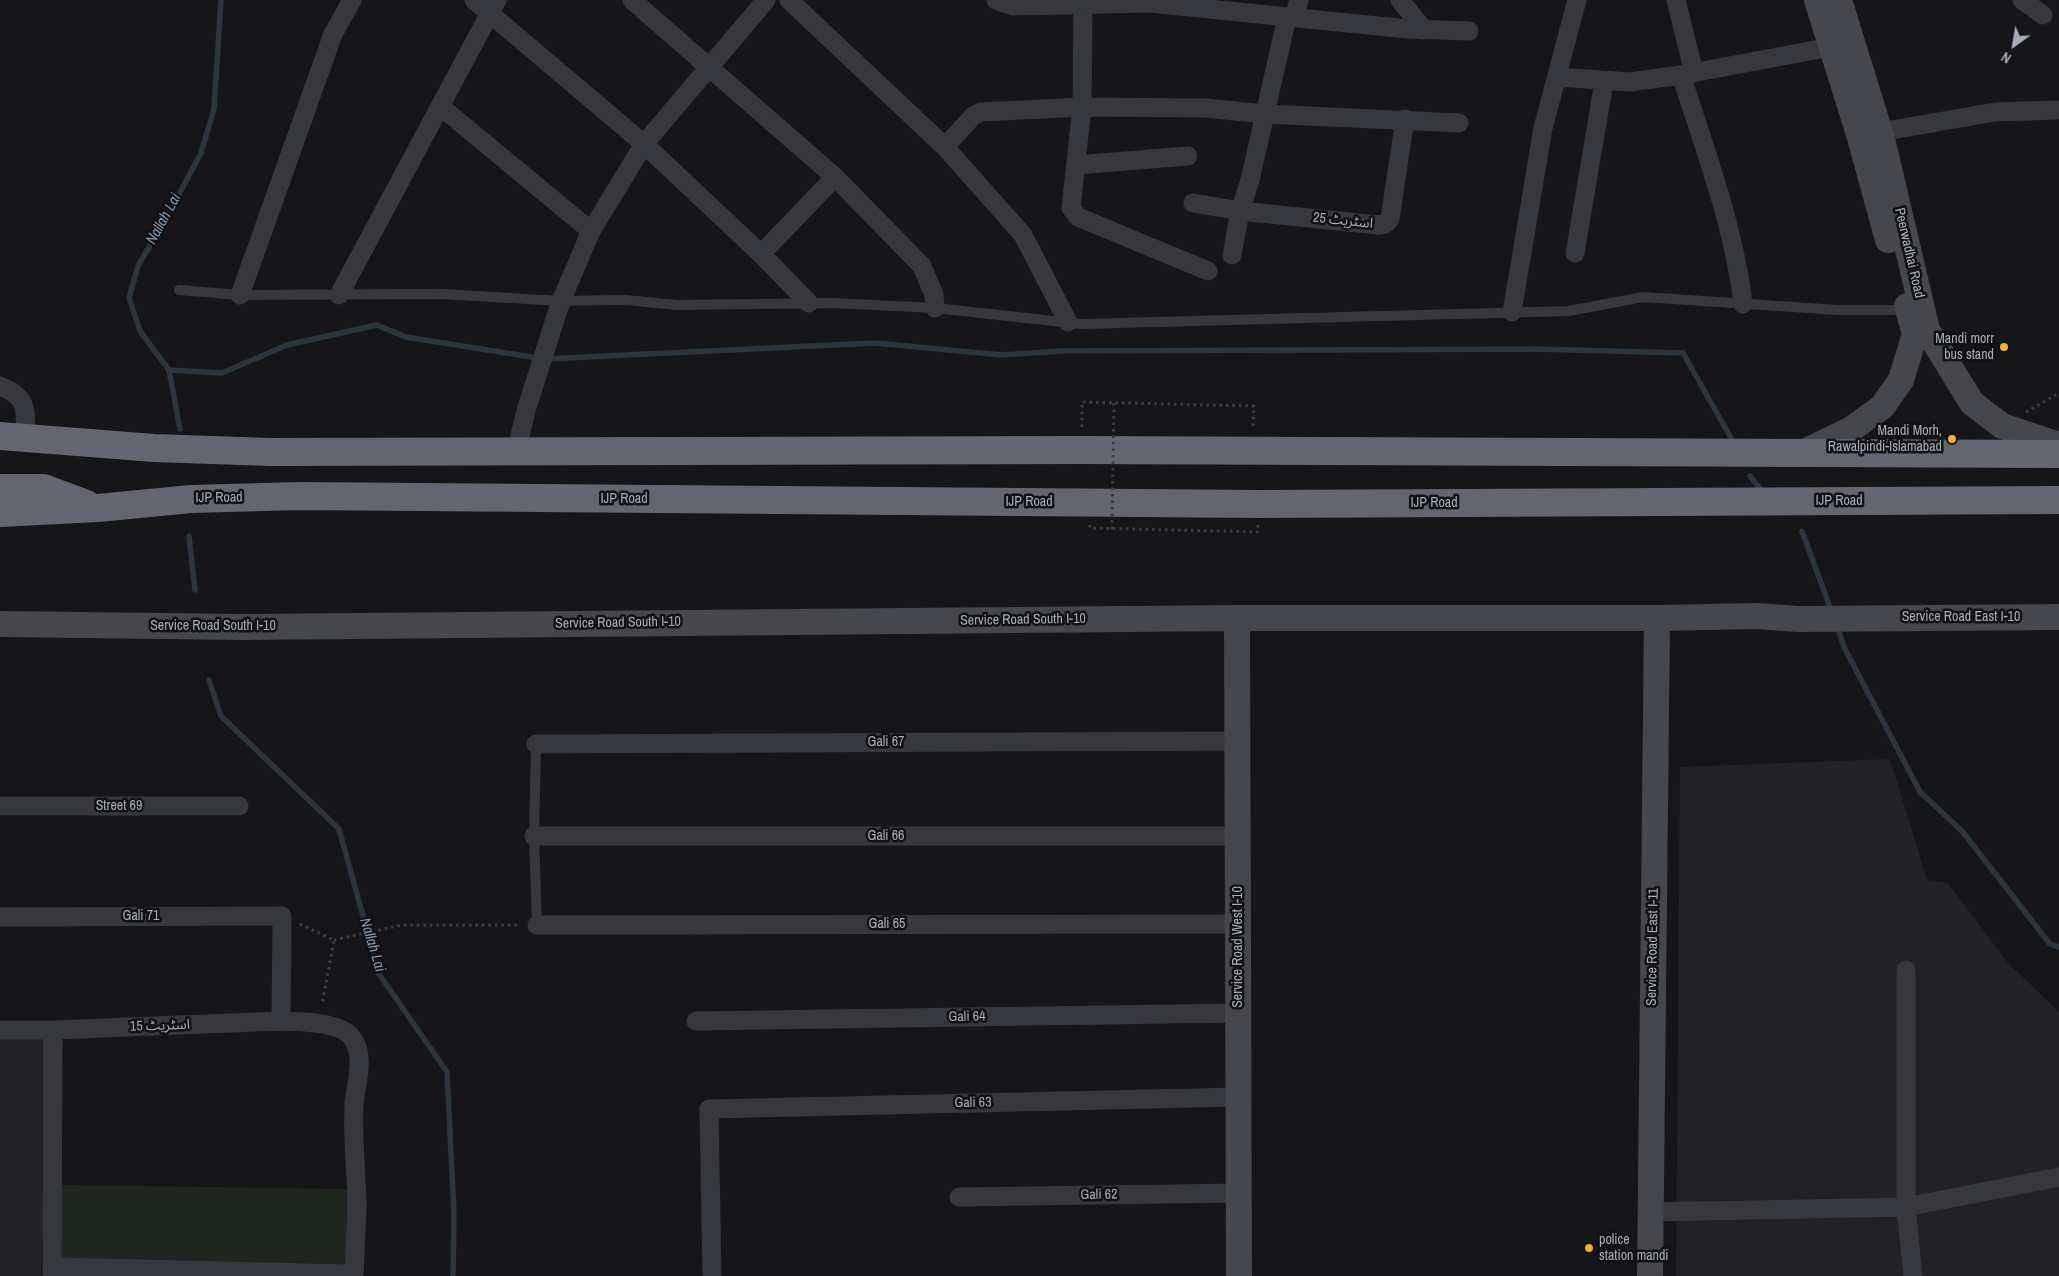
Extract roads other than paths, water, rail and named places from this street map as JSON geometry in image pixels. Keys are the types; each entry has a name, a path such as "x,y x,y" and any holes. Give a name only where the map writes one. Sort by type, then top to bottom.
{"highway":[{"path":"0,448 13,437 154,448 270,452 1081,450 2059,454"},
{"path":"0,488 44,488 98,508"},
{"name":"IJP Road","path":"0,514 98,508 165,500 300,496 1259,504 2059,500"}],"main road":[{"path":"1800,454 1850,430 1882,407 1901,380 1915,334 1859,134 1831,47 1835,1"},
{"name":"Peerwadhai Road","path":"1835,1 1880,132 1927,330 1972,403 2002,426 2059,445"},
{"name":"Service Road East I-10","path":"1657,618 1756,616 1798,619 1862,617 2059,617"},
{"name":"Service Road South I-10","path":"0,624 255,627 1236,618 1657,618"},
{"name":"Service Road West I-10","path":"1236,618 1239,1276"},
{"name":"Service Road East I-11","path":"1650,1276 1649,1212 1657,618"}],"street":[{"path":"240,295 333,34 352,0"},
{"path":"474,0 493,7 762,254 809,303"},
{"path":"632,0 835,177 922,266 934,295 935,308"},
{"path":"516,452 527,407 561,301 591,231 644,144 766,0"},
{"path":"789,0 945,147 1023,235 1068,322"},
{"path":"996,0 1014,6 1150,1 1293,11 1424,30 1469,31"},
{"path":"1400,0 1424,30"},
{"path":"1512,312 1543,128 1577,0"},
{"path":"1676,0 1687,74 1740,282 1743,304"},
{"path":"2022,0 2043,15"},
{"path":"1083,4 1082,107 1071,208 1078,217 1208,271"},
{"path":"339,295 493,7"},
{"path":"1232,255 1240,211 1250,180 1265,114 1293,11"},
{"path":"1557,77 1604,82 1630,82 1687,74 1831,47"},
{"path":"1575,253 1604,82"},
{"path":"440,106 591,231"},
{"path":"945,147 973,116 981,112 1082,107 1206,108 1265,114 1459,123"},
{"path":"1880,132 1995,112 2059,110"},
{"name":"اسٹریٹ 25","path":"1193,203 1240,211 1378,225 1385,224 1390,220 1405,120"},
{"path":"1076,165 1188,156"},
{"path":"762,254 835,177"},
{"path":"0,386 15,392 22,401 26,414 13,437"},
{"name":"Gali 67","path":"536,744 1236,741"},
{"name":"Street 69","path":"0,806 239,806"},
{"name":"Gali 66","path":"534,836 1237,836"},
{"name":"Gali 71","path":"0,917 282,916 281,1021"},
{"name":"Gali 65","path":"537,925 1238,924"},
{"path":"1906,970 1906,1207 1913,1276"},
{"name":"Gali 64","path":"696,1022 1238,1013"},
{"name":"اسٹریٹ 15","path":"0,1030 53,1030 281,1021 319,1023 342,1030 353,1038 359,1072 354,1106 357,1208 354,1275"},
{"path":"53,1030 52,1272 354,1275"},
{"name":"Gali 63","path":"712,1276 709,1109 1238,1097"},
{"path":"1649,1212 1906,1207 2059,1176"},
{"name":"Gali 62","path":"959,1197 1239,1193"}],"lane":[{"path":"179,290 240,295 442,294 561,301 626,300 677,305 809,303 935,308 1081,324 1569,311 1643,297 1743,304 1908,310"},
{"path":"536,744 534,836 537,925"}],"waterway":[{"name":"Nallah Lai","path":"180,429 169,370 140,331 129,298 138,266 201,153 214,109 221,0"},
{"path":"169,370 222,373 287,345 377,325 406,337 544,359 875,343 1002,355 1061,351 1536,349 1683,353 1735,445"},
{"path":"1750,476 1762,491"},
{"path":"1802,531 1832,613"},
{"name":"Nallah Lai","path":"189,536 195,590"},
{"path":"1837,626 1844,647 1920,792 1962,831 2050,944 2059,947"},
{"name":"Nallah Lai","path":"209,680 221,716 339,829 379,974 447,1072 454,1213 453,1276"}],"place":[{"name":"Mandi morr bus stand","path":"2004,347"},
{"name":"Mandi Morh, Rawalpindi-Islamabad","path":"1952,439"},
{"name":"police station mandi","path":"1589,1248"}]}
